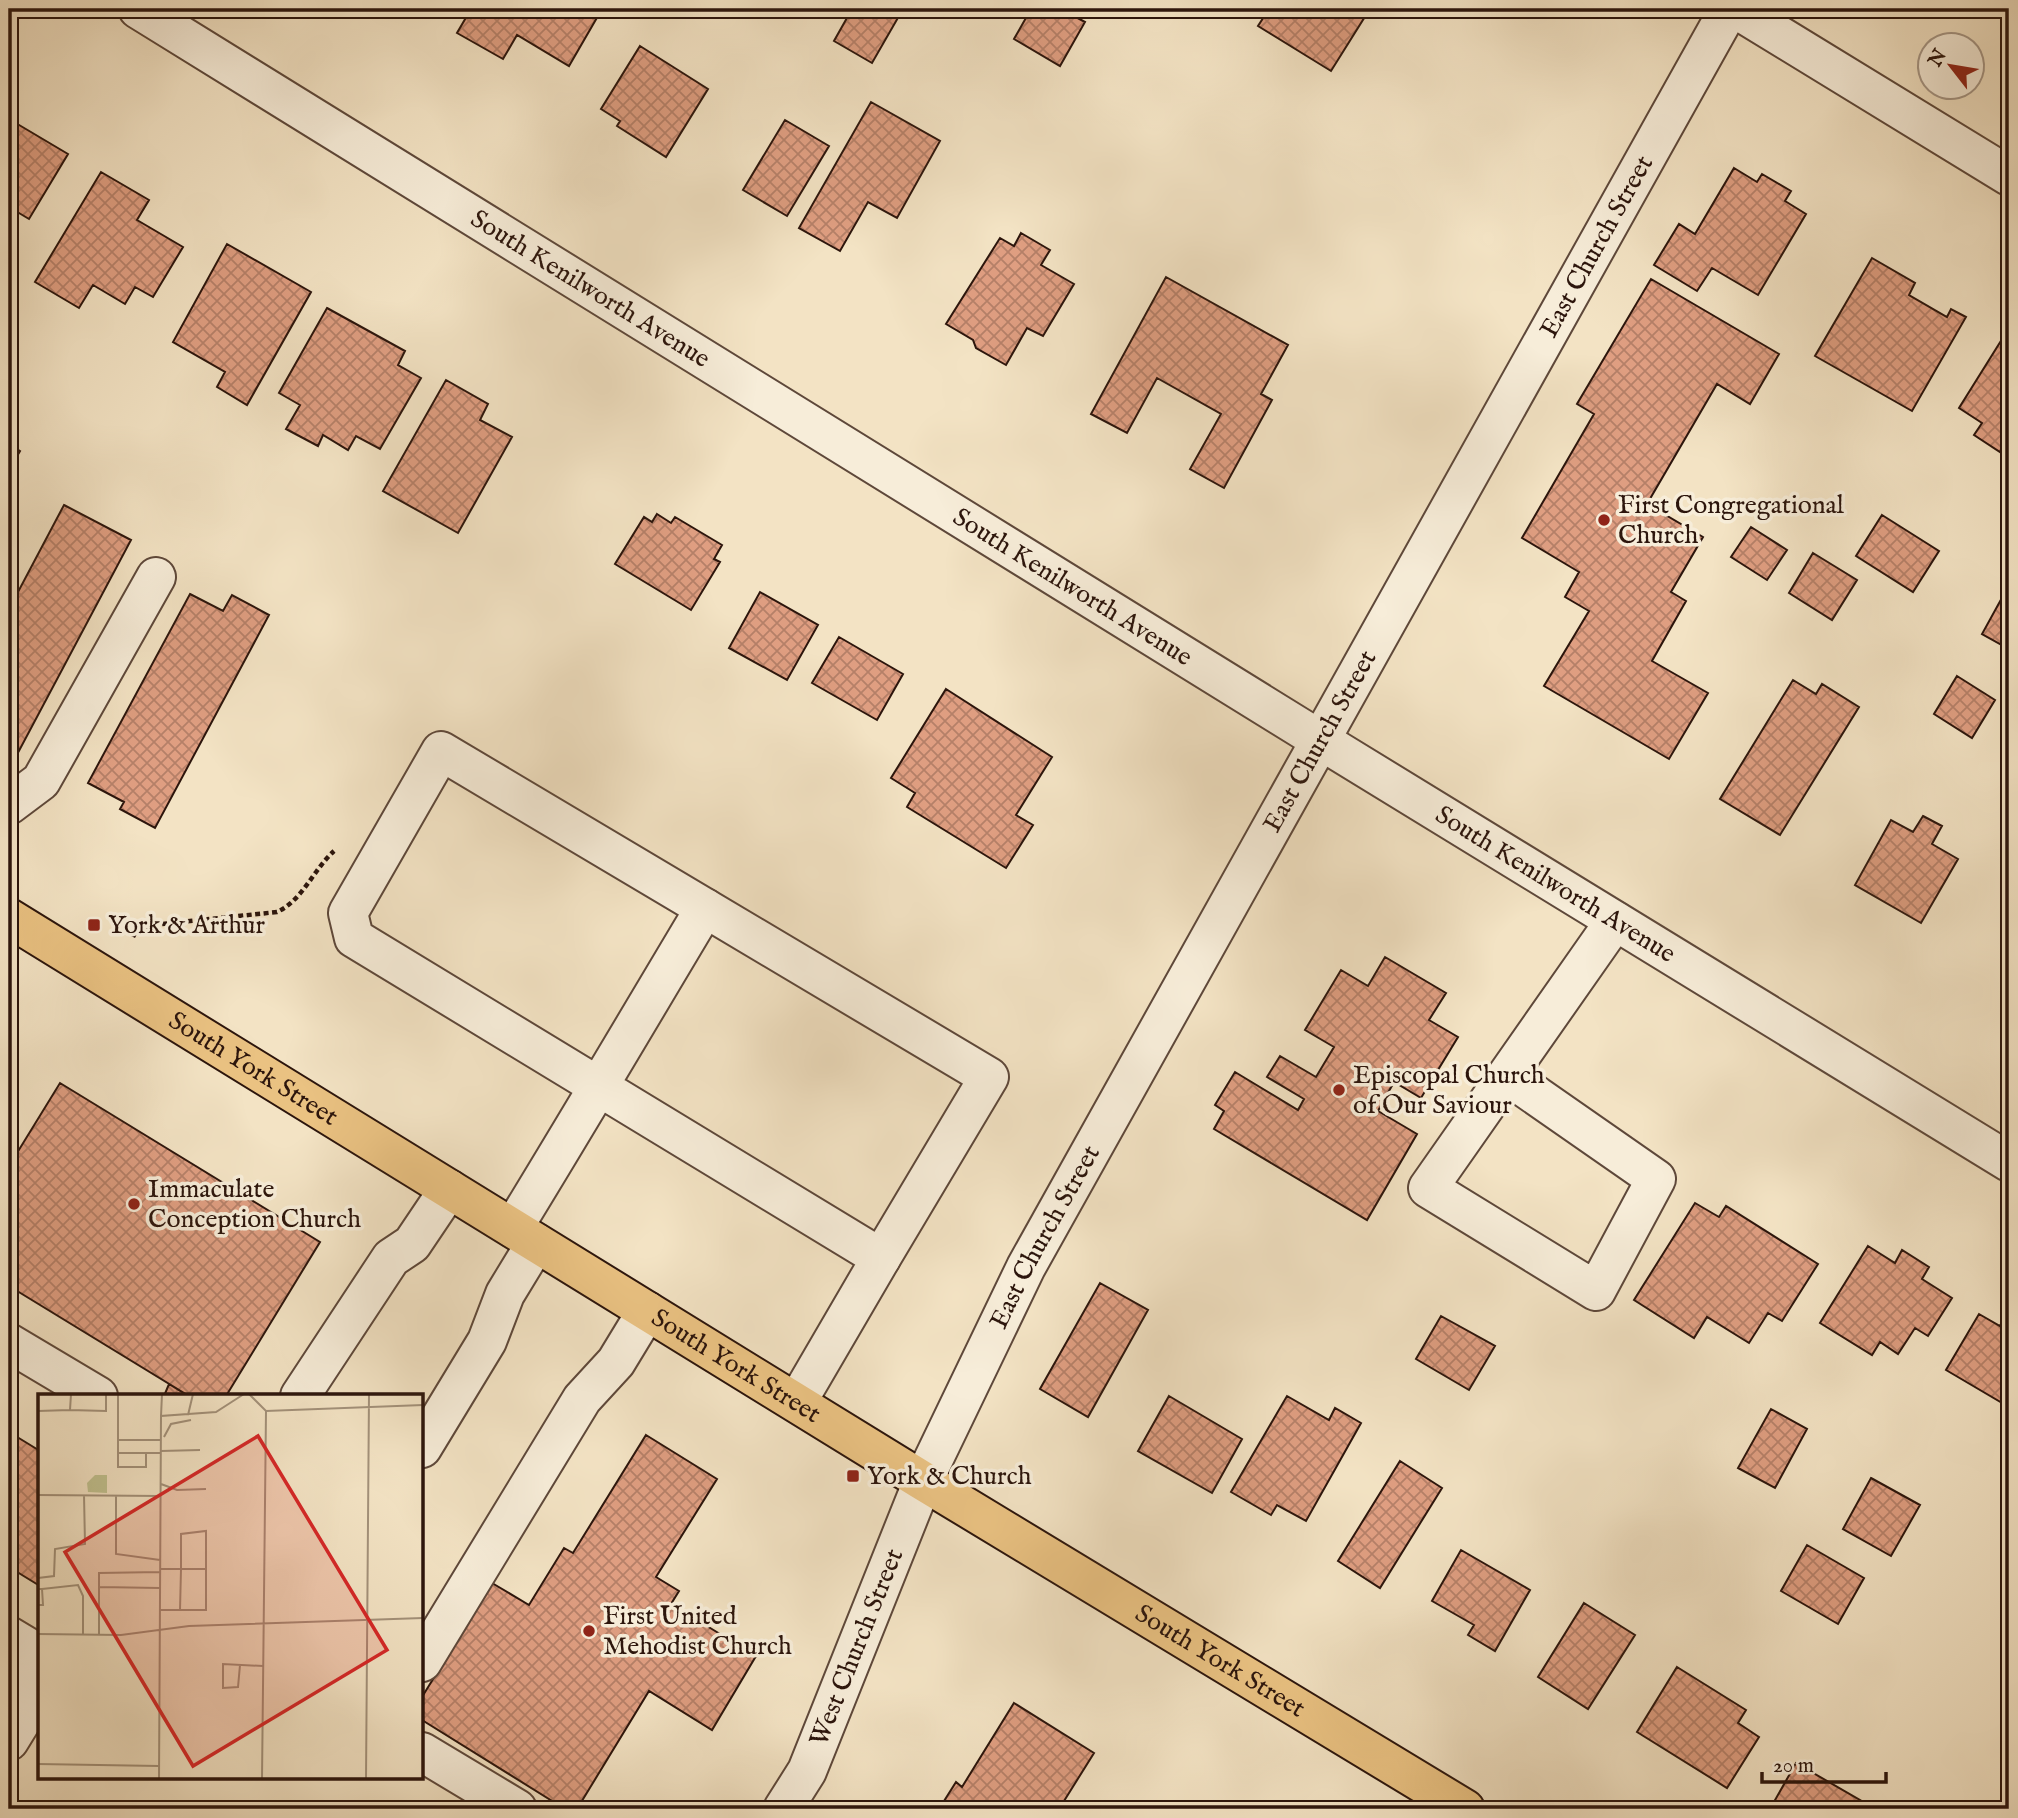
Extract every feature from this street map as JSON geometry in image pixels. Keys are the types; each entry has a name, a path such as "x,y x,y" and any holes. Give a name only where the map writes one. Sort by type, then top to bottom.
{"main road":[{"name":"South York Street","path":"9,918 923,1481 1465,1809"}],"street":[{"name":"South Kenilworth Avenue","path":"138,9 1320,740 2009,1162"},
{"name":"East Church Street","path":"923,1481 1026,1267 1729,9"},
{"path":"1736,9 2009,176"},
{"path":"9,806 41,781 156,577"},
{"path":"797,1402 989,1077 441,751 348,913 354,938 881,1258"},
{"path":"424,1445 487,1341 524,1236 599,1086 705,908"},
{"path":"1508,1076 1656,1179 1596,1291 1428,1188 1615,921"},
{"path":"301,1394 391,1258 412,1244 449,1189"},
{"path":"424,1659 582,1399 616,1362 647,1311"},
{"path":"9,1343 95,1394"},
{"name":"West Church Street","path":"783,1809 807,1771 923,1481"},
{"path":"9,1636 29,1648 33,1702 9,1741"},
{"path":"424,1753 517,1809"}],"path":[{"path":"133,937 136,931 152,925 277,912 290,906 320,864 343,844 352,844 379,859"}],"building":[{"path":"471,9 602,9 569,66 517,35 503,59 457,33"},
{"path":"852,9 903,9 872,63 834,41"},
{"path":"1031,9 1061,9 1085,22 1060,66 1014,39"},
{"path":"1269,9 1356,9 1366,15 1331,71 1258,26"},
{"path":"640,46 708,89 666,157 617,126 620,121 601,109"},
{"path":"871,102 940,141 897,218 868,202 840,251 799,228"},
{"path":"9,119 68,154 29,219 9,207"},
{"path":"785,120 829,146 787,216 743,190"},
{"path":"1734,168 1757,182 1762,174 1791,191 1785,201 1806,214 1758,295 1712,268 1697,291 1654,265 1679,224 1695,234"},
{"path":"101,172 149,200 137,220 183,247 153,297 135,287 125,304 93,285 79,308 35,282"},
{"path":"1021,233 1050,250 1041,265 1074,284 1043,336 1027,328 1006,365 976,348 973,340 946,324 1000,238 1014,246"},
{"path":"227,244 311,292 247,405 217,387 225,372 173,342"},
{"path":"1872,258 1915,283 1909,295 1947,317 1951,309 1966,317 1912,411 1815,356"},
{"path":"1166,277 1288,345 1261,394 1272,400 1224,488 1190,469 1221,414 1157,378 1127,433 1091,414"},
{"name":"First Congregational Church","path":"1651,279 1779,354 1750,404 1717,384 1647,504 1703,537 1671,592 1686,601 1652,661 1708,693 1669,759 1544,686 1589,611 1565,597 1579,572 1522,538 1594,414 1577,404"},
{"path":"327,308 405,351 398,365 421,378 380,449 356,436 348,450 323,435 318,446 286,429 300,405 279,393"},
{"path":"2009,328 2009,438 2000,452 1974,435 1982,423 1959,408"},
{"path":"446,380 488,404 480,420 512,437 458,533 383,491"},
{"path":"9,444 20,451 9,470"},
{"path":"64,505 131,540 12,764 9,762 9,609"},
{"path":"657,514 671,523 675,517 722,545 714,559 720,562 691,610 615,564 644,517 652,522"},
{"path":"1882,515 1939,551 1913,592 1856,556"},
{"path":"1751,527 1787,550 1767,580 1731,557"},
{"path":"1813,553 1857,580 1832,620 1789,593"},
{"path":"2009,585 2009,649 1982,634"},
{"path":"760,592 818,625 787,680 729,648"},
{"path":"190,594 223,611 232,595 269,615 155,828 120,809 124,802 88,783"},
{"path":"839,637 903,674 877,720 812,683"},
{"path":"1957,676 1995,700 1972,738 1934,714"},
{"path":"1793,680 1816,694 1822,684 1859,707 1780,835 1720,799"},
{"path":"946,689 1052,757 1016,815 1033,825 1006,868 907,807 915,793 891,778"},
{"path":"1923,816 1942,826 1932,844 1958,859 1921,923 1855,885 1891,820 1913,832"},
{"name":"Episcopal Church of Our Saviour","path":"1385,957 1446,993 1429,1020 1458,1037 1421,1098 1394,1082 1378,1111 1417,1134 1367,1220 1214,1129 1224,1111 1215,1105 1235,1072 1298,1110 1304,1099 1267,1077 1280,1056 1316,1077 1334,1047 1305,1030 1341,970 1368,986"},
{"name":"Immaculate Conception Church","path":"60,1083 320,1242 227,1394 186,1394 9,1286 9,1166"},
{"path":"1695,1203 1719,1217 1726,1206 1818,1264 1782,1321 1768,1313 1749,1343 1707,1317 1694,1338 1634,1300"},
{"path":"1868,1246 1895,1263 1902,1250 1929,1267 1922,1279 1952,1298 1928,1336 1915,1328 1898,1354 1880,1342 1872,1355 1820,1323"},
{"path":"1100,1283 1148,1310 1088,1417 1040,1389"},
{"path":"1979,1314 2000,1326 2005,1316 2009,1319 2009,1407 1946,1370"},
{"path":"1441,1316 1495,1346 1469,1390 1416,1359"},
{"path":"169,1384 185,1394 165,1394"},
{"path":"1169,1396 1242,1439 1212,1493 1138,1451"},
{"path":"1287,1396 1329,1420 1335,1408 1361,1423 1306,1521 1277,1505 1271,1515 1231,1492"},
{"path":"1771,1409 1807,1429 1775,1488 1738,1468"},
{"path":"9,1432 38,1450 38,1585 9,1567"},
{"name":"First United Mehodist Church","path":"646,1435 717,1479 656,1577 679,1591 671,1604 756,1656 712,1730 649,1691 577,1809 565,1809 424,1721 424,1694 492,1583 529,1605 564,1548 573,1553"},
{"path":"1400,1461 1442,1488 1380,1588 1338,1561"},
{"path":"1871,1478 1920,1505 1891,1556 1843,1529"},
{"path":"1807,1545 1864,1578 1838,1624 1781,1591"},
{"path":"1461,1550 1530,1590 1495,1651 1468,1635 1474,1625 1432,1601"},
{"path":"1584,1603 1635,1635 1588,1709 1538,1677"},
{"path":"1677,1667 1746,1710 1738,1723 1759,1737 1727,1788 1637,1732"},
{"path":"1014,1703 1094,1753 1059,1809 939,1809 956,1782 962,1787"},
{"path":"1796,1763 1872,1807 1770,1809"}],"place":[{"name":"First Congregational Church","path":"1604,520"},
{"name":"York & Arthur","path":"94,925"},
{"name":"Episcopal Church of Our Saviour","path":"1339,1090"},
{"name":"Immaculate Conception Church","path":"134,1204"},
{"name":"York & Church","path":"853,1476"},
{"name":"First United Mehodist Church","path":"589,1631"}]}
